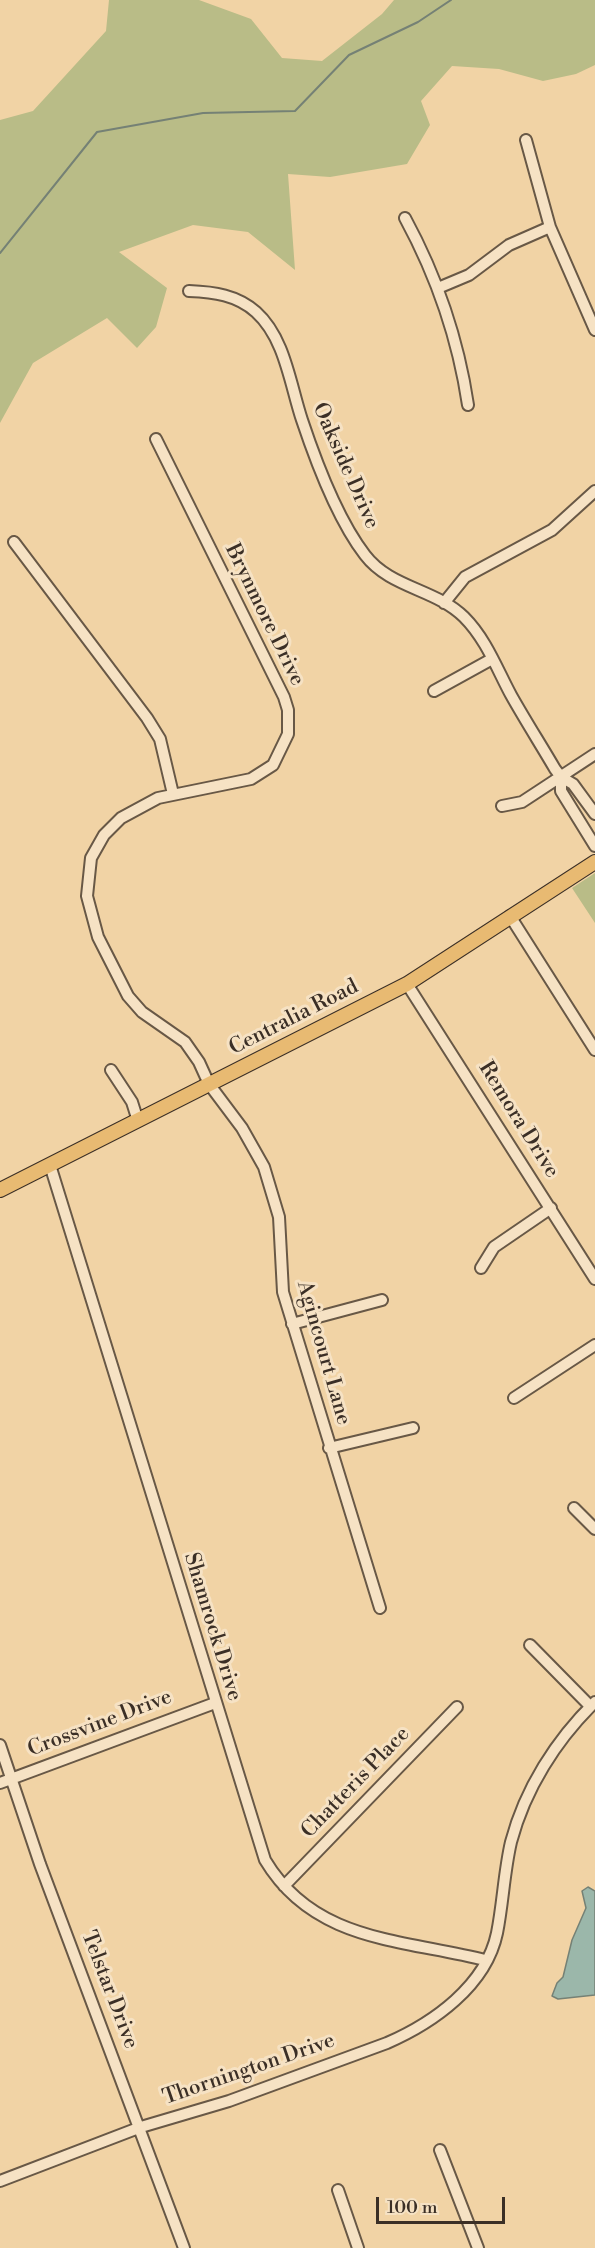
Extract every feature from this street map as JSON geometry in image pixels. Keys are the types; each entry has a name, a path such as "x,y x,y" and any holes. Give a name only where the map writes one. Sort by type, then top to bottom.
{"main road":[{"name":"Centralia Road","path":"0,1190 407,984 595,862"}],"street":[{"path":"526,140 550,227 595,330"},
{"path":"405,218 438,288 458,349 468,405"},
{"path":"438,288 469,274 510,245 550,227"},
{"name":"Oakside Drive","path":"189,291 228,295 246,304 266,322 279,344 317,460 365,556 392,578 457,611 475,630 561,777 573,784 595,814"},
{"name":"Brynmore Drive","path":"156,439 284,697 290,724 280,755 262,774 173,794 140,806 122,818 104,835 92,858 87,896 98,937 128,996 142,1012 185,1042 199,1062 209,1084"},
{"path":"444,603 465,577 552,530 595,491"},
{"path":"14,542 147,718 160,740 173,794"},
{"path":"434,691 492,660"},
{"path":"502,806 522,802 595,754"},
{"name":"Oakside Drive","path":"561,777 561,791 595,846"},
{"path":"510,916 595,1050"},
{"name":"Remora Drive","path":"407,984 595,1279"},
{"path":"111,1070 132,1102 138,1120"},
{"name":"Agincourt Lane","path":"209,1084 255,1149 270,1183 279,1217 280,1272 292,1324 380,1608"},
{"name":"Shamrock Drive","path":"50,1165 258,1843 269,1867 284,1887 307,1909 336,1925 485,1960"},
{"path":"481,1268 494,1247 551,1208"},
{"path":"292,1324 382,1300"},
{"path":"514,1398 595,1345"},
{"path":"329,1448 413,1428"},
{"path":"574,1508 595,1528"},
{"path":"530,1645 593,1704"},
{"name":"Crossvine Drive","path":"5,1781 215,1703"},
{"name":"Thornington Drive","path":"0,2181 141,2127 229,2101 405,2035 452,2002 485,1960 496,1935 506,1866 528,1797 560,1742 593,1704"},
{"name":"Chatteris Place","path":"284,1887 457,1707"},
{"name":"Telstar Drive","path":"0,1745 5,1781 40,1864 141,2127 184,2248"},
{"path":"441,2150 477,2248"},
{"path":"338,2190 358,2248"}],"green space":[{"path":"109,0 199,0 251,19 282,58 322,61 382,14 394,0 595,0 595,65 576,74 543,81 499,69 452,66 421,101 430,125 407,164 330,177 288,174 295,270 248,232 193,225 119,252 167,288 156,327 137,348 107,318 33,363 0,423 0,120 33,111 106,31"},
{"path":"595,873 595,923 572,888"}],"shaded area":[{"path":"588,1887 595,1891 595,1995 558,1999 552,1996 557,1983 563,1977 572,1940 586,1908 582,1891"}],"waterway":[{"path":"0,253 97,132 203,113 295,111 349,55 418,22 451,0"}]}
